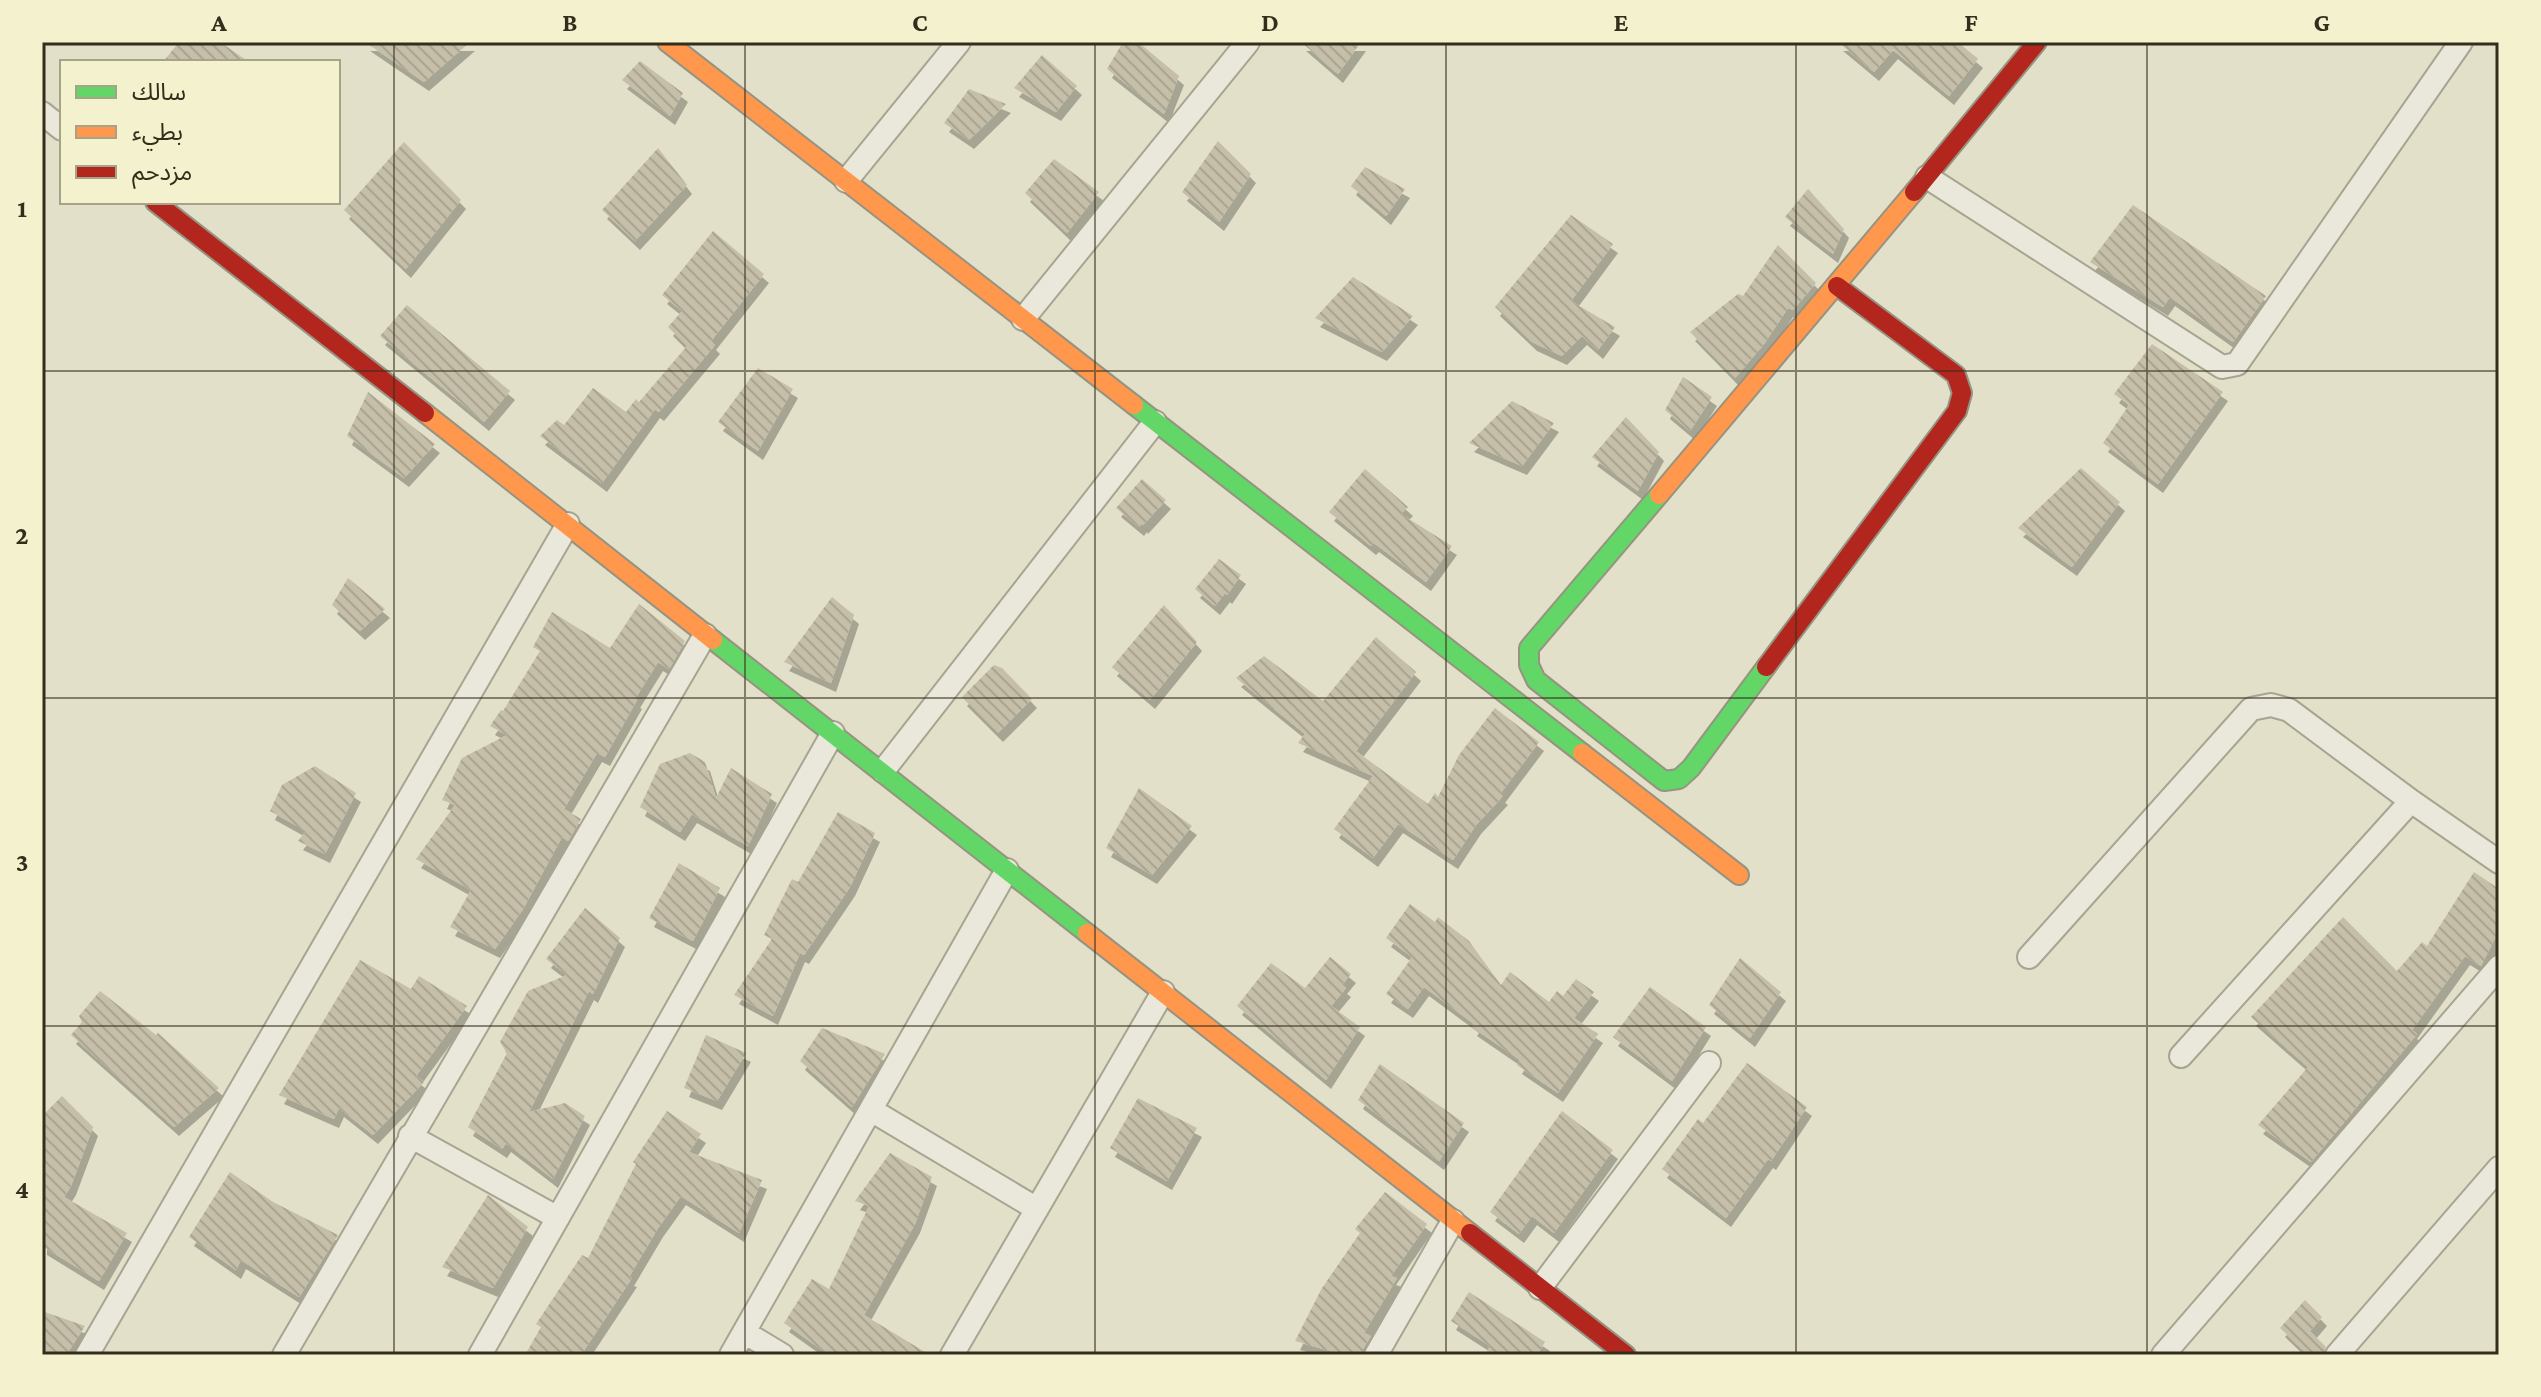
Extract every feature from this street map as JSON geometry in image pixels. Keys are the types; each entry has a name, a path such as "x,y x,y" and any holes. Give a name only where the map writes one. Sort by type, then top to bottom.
{"street":[{"path":"667,42 1739,875"},
{"path":"846,181 959,42"},
{"path":"1023,319 1248,42"},
{"path":"1837,286 1956,375 1962,393 1957,411 1691,768 1679,779 1664,781 1536,680 1529,665 1529,648 1837,286 2037,42"},
{"path":"1927,177 2222,367 2237,364 2461,42"},
{"path":"42,113 60,127"},
{"path":"158,204 1626,1355"},
{"path":"883,771 1155,422"},
{"path":"87,1355 568,524"},
{"path":"284,1355 705,635"},
{"path":"2029,957 2251,709 2271,705 2289,710 2499,862"},
{"path":"480,1355 833,733"},
{"path":"2181,1056 2411,801"},
{"path":"731,1355 1007,870"},
{"path":"2163,1355 2499,967"},
{"path":"952,1355 1163,992"},
{"path":"1540,1288 1709,1063"},
{"path":"871,1110 1037,1209"},
{"path":"410,1136 558,1218"},
{"path":"2337,1355 2499,1168"},
{"path":"1376,1355 1453,1221"},
{"path":"744,1332 782,1355"}],"building":[{"path":"179,42 220,42 246,60 165,60"},
{"path":"365,42 470,42 424,82"},
{"path":"1123,42 1138,42 1179,76 1164,114 1107,69"},
{"path":"1301,42 1361,42 1338,74"},
{"path":"1838,42 1958,42 1978,59 1949,96 1893,50 1874,72"},
{"path":"1042,55 1077,86 1056,112 1014,88"},
{"path":"640,61 683,93 670,116 622,80"},
{"path":"969,89 1006,104 969,140 944,123"},
{"path":"1218,141 1251,174 1219,222 1182,192"},
{"path":"404,142 461,200 406,269 344,210"},
{"path":"658,148 687,185 635,241 602,210"},
{"path":"1054,159 1099,192 1067,233 1025,193"},
{"path":"1365,167 1405,189 1386,216 1351,186"},
{"path":"1808,189 1844,229 1833,254 1785,217"},
{"path":"2133,205 2266,296 2233,342 2170,297 2163,307 2090,262"},
{"path":"1571,215 1613,244 1571,301 1615,327 1598,350 1582,336 1562,356 1532,342 1495,307"},
{"path":"713,231 764,274 711,341 715,345 659,412 655,409 602,483 540,436 557,420 564,425 593,388 626,412 636,399 639,402 687,346 668,327 682,311 662,295"},
{"path":"1778,245 1816,283 1793,310 1788,308 1764,344 1735,378 1690,332 1738,294 1743,296"},
{"path":"1353,277 1413,316 1382,352 1315,318"},
{"path":"407,305 510,391 484,422 380,336"},
{"path":"2152,344 2223,392 2158,484 2103,443 2129,405 2114,394"},
{"path":"758,368 793,389 758,451 718,422"},
{"path":"1683,377 1712,397 1690,431 1665,410"},
{"path":"368,392 435,444 404,478 347,436"},
{"path":"1512,401 1554,423 1522,466 1469,443"},
{"path":"1626,417 1659,452 1638,491 1592,457"},
{"path":"2081,468 2120,502 2072,567 2018,528"},
{"path":"1365,469 1408,507 1401,514 1452,546 1426,582 1374,543 1371,546 1329,512"},
{"path":"1142,479 1166,500 1139,527 1116,508"},
{"path":"1219,559 1241,575 1215,606 1195,589"},
{"path":"348,578 385,609 360,631 332,605"},
{"path":"832,597 854,615 831,683 784,662"},
{"path":"639,604 685,641 669,669 658,662 605,757 597,753 564,809 581,819 568,841 562,837 523,909 495,949 450,927 471,890 416,859 455,805 442,800 462,758 507,735 490,726 503,711 540,651 533,647 552,612 610,648"},
{"path":"1164,605 1197,642 1150,700 1112,667"},
{"path":"1376,637 1416,672 1356,751 1428,804 1435,793 1438,797 1459,755 1495,708 1539,742 1500,794 1503,796 1476,825 1453,860 1398,824 1373,858 1334,829 1373,776 1298,743 1305,734 1236,678 1264,656 1323,701"},
{"path":"994,665 1002,668 1032,699 998,733 962,697"},
{"path":"690,753 705,762 716,798 731,768 772,794 748,846 692,814 680,832 640,807 660,764"},
{"path":"315,766 356,793 325,854 298,841 306,831 270,811 282,785"},
{"path":"1139,788 1192,826 1152,875 1106,848"},
{"path":"838,812 875,833 850,887 804,955 800,953 773,1016 734,995 772,939 764,935 792,879 798,882"},
{"path":"679,863 720,888 693,941 649,918"},
{"path":"2474,872 2499,889 2499,930 2481,966 2465,956 2412,1030 2417,1034 2311,1162 2258,1125 2308,1067 2251,1017 2343,917 2397,971 2422,942 2427,946"},
{"path":"1410,904 1435,922 1438,917 1469,941 1501,985 1510,972 1549,1002 1557,991 1563,996 1576,979 1594,992 1574,1018 1598,1034 1558,1093 1517,1065 1520,1060 1472,1027 1474,1024 1424,987 1408,1009 1386,994 1412,957 1386,938"},
{"path":"585,908 620,938 593,994 589,991 529,1112 565,1103 585,1116 553,1179 506,1143 502,1149 468,1127 507,1053 500,1042 528,991 567,975 546,959"},
{"path":"1330,957 1351,974 1342,985 1346,988 1331,1006 1360,1027 1326,1080 1237,1006 1271,963 1305,988"},
{"path":"1740,958 1781,992 1750,1038 1709,1005"},
{"path":"360,960 411,989 419,976 467,1006 416,1076 424,1082 373,1135 339,1108 334,1119 279,1095"},
{"path":"1650,987 1706,1027 1672,1081 1613,1037"},
{"path":"100,991 156,1035 158,1033 219,1088 174,1127 71,1035 82,1022 79,1016"},
{"path":"822,1028 885,1054 852,1107 800,1061"},
{"path":"706,1035 746,1053 717,1101 684,1088"},
{"path":"1747,1063 1807,1107 1771,1161 1768,1159 1726,1218 1662,1169 1698,1119 1703,1123"},
{"path":"1380,1064 1464,1123 1439,1161 1358,1100"},
{"path":"62,1096 93,1127 64,1197 127,1233 99,1281 42,1246 42,1116"},
{"path":"1138,1098 1197,1128 1167,1181 1110,1148"},
{"path":"667,1111 701,1134 689,1152 762,1180 739,1233 681,1196 658,1228 629,1277 632,1278 581,1355 525,1355 541,1327 536,1324 582,1255 588,1258 636,1164 633,1162"},
{"path":"1562,1111 1613,1150 1554,1233 1532,1216 1519,1234 1490,1212"},
{"path":"890,1153 932,1177 915,1224 864,1315 930,1355 829,1355 784,1323 812,1279 829,1289 869,1206 855,1201"},
{"path":"230,1172 273,1202 338,1235 299,1297 241,1260 236,1270 189,1237"},
{"path":"1385,1192 1427,1224 1391,1276 1397,1278 1364,1333 1371,1336 1360,1355 1344,1355 1295,1341 1322,1288 1360,1233 1355,1229"},
{"path":"488,1195 528,1227 493,1288 442,1267"},
{"path":"1469,1292 1545,1342 1537,1355 1485,1355 1490,1346 1451,1321"},
{"path":"2305,1300 2322,1317 2310,1331 2326,1347 2323,1355 2308,1355 2280,1328"},
{"path":"42,1311 85,1326 66,1355 42,1355"}],"traffic: fast":[{"path":"1134,405 1582,753"},
{"path":"1659,495 1529,648 1529,665 1536,680 1664,781 1679,779 1691,768 1766,667"},
{"path":"713,640 1087,933"}],"traffic: slow":[{"path":"667,42 1134,405"},
{"path":"1659,495 1914,192"},
{"path":"425,413 713,640"},
{"path":"1582,753 1739,875"},
{"path":"1087,933 1470,1233"}],"traffic: jam":[{"path":"1914,192 2037,42"},
{"path":"158,204 425,413"},
{"path":"1766,667 1957,411 1962,393 1956,375 1837,286"},
{"path":"1470,1233 1626,1355"}]}
